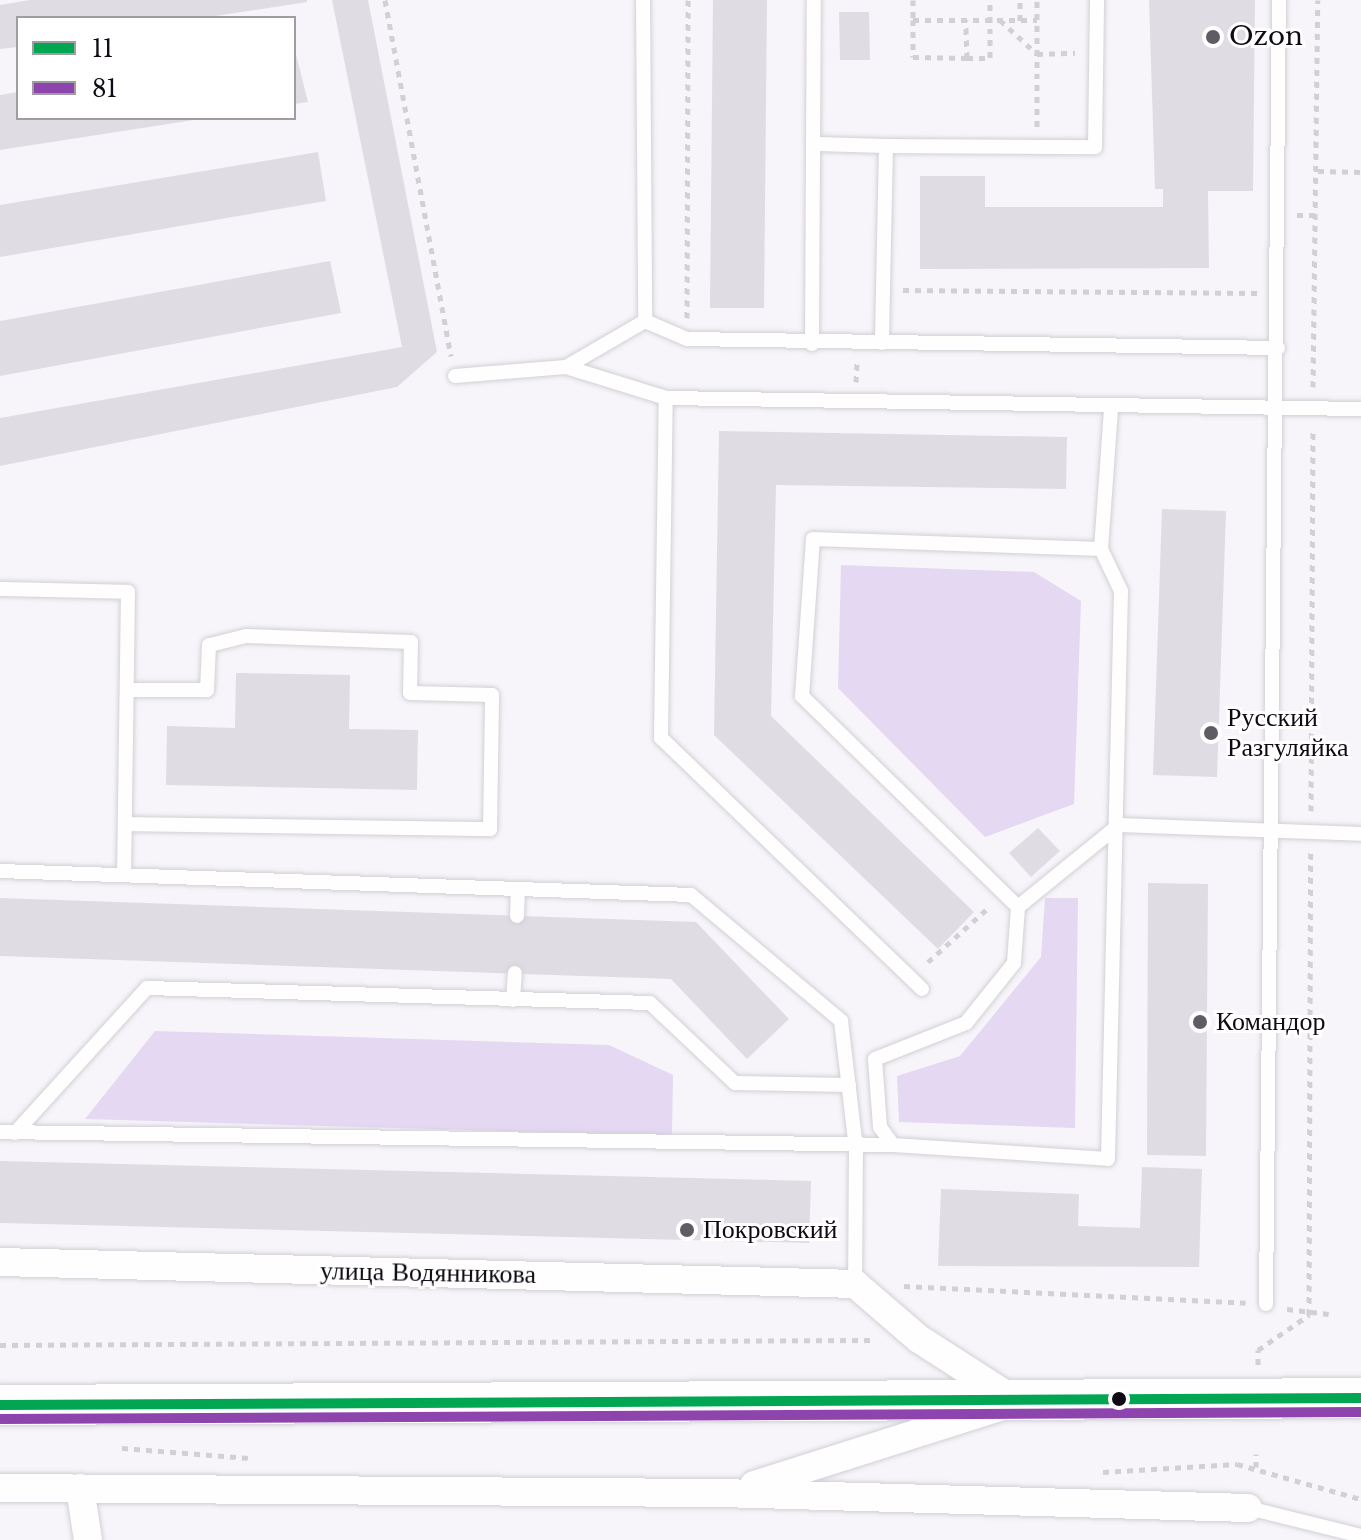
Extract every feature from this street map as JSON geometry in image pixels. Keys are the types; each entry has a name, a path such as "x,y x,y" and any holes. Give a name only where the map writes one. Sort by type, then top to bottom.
{"street":[{"name":"улица Водянникова","path":"0,1262 855,1284"},
{"path":"855,1284 919,1339 1016,1402"},
{"path":"0,1405 1361,1398"},
{"path":"721,1493 838,1464 1016,1402"},
{"path":"0,1488 721,1493 1248,1508"},
{"path":"80,1488 88,1540"}],"lane":[{"path":"643,0 645,321"},
{"path":"812,344 816,144 814,0"},
{"path":"816,144 1095,147 1097,0"},
{"path":"1266,1304 1278,409 1279,0"},
{"path":"882,343 886,146"},
{"path":"566,367 645,321"},
{"path":"645,321 687,339 812,344 1278,348"},
{"path":"455,376 566,367 666,398 1111,408 1361,409"},
{"path":"666,398 661,738 922,989"},
{"path":"7,1133 856,1148 893,1145 1108,1159 1119,825 1121,591 1101,549 1111,408"},
{"path":"893,1145 880,1127 875,1059 966,1023 1014,963 1018,907 802,696 813,539 1101,549"},
{"path":"0,589 128,592 124,874"},
{"path":"126,824 490,829 492,695 410,693 411,642 246,636 209,645 207,690 127,690"},
{"path":"1018,907 1119,825 1361,834"},
{"path":"0,871 691,895 841,1021 856,1148 855,1284"},
{"path":"517,916 518,890"},
{"path":"513,1000 515,973"},
{"path":"7,1133 147,988 650,1003 735,1083 849,1085"},
{"path":"1248,1508 1361,1536"}],"path":[{"path":"385,0 455,376"},
{"path":"687,339 688,0"},
{"path":"913,0 913,57 967,58 990,58 990,0"},
{"path":"1020,0 1020,21"},
{"path":"1037,0 1037,148"},
{"path":"1309,1315 1318,0"},
{"path":"913,20 1037,20"},
{"path":"966,20 967,58"},
{"path":"1000,20 1037,54 1096,52"},
{"path":"1318,171 1361,172"},
{"path":"882,290 1279,294"},
{"path":"855,403 858,343"},
{"path":"918,953 929,963 1005,892"},
{"path":"855,1284 1266,1304"},
{"path":"1258,1369 1258,1350 1309,1315 1329,1314"},
{"path":"0,1345 919,1339"},
{"path":"1256,1454 1256,1467"},
{"path":"1091,1473 1256,1467 1361,1499"}],"shaded area":[{"path":"841,565 1034,572 1081,601 1074,804 985,837 838,688"},
{"path":"1045,898 1078,898 1075,1128 899,1122 897,1076 960,1056 1041,957"},
{"path":"155,1031 609,1045 673,1075 672,1136 85,1119"}],"building":[{"path":"30,0 307,0 216,16 16,16 16,47 0,49 0,5"},
{"path":"332,0 368,0 437,352 397,387 0,466 0,418 402,347"},
{"path":"713,0 767,0 764,308 710,308"},
{"path":"1149,0 1255,0 1253,191 1208,191 1209,268 920,269 920,176 985,176 985,207 1163,207 1163,189 1155,189"},
{"path":"839,12 869,12 870,60 840,60"},
{"path":"296,55 308,102 296,104"},
{"path":"16,92 16,120 194,120 0,150 0,95"},
{"path":"318,152 326,201 0,257 0,205"},
{"path":"330,261 341,313 0,376 0,321"},
{"path":"719,431 1067,437 1066,489 776,485 771,716 974,912 938,949 714,735"},
{"path":"1162,509 1226,511 1217,777 1153,775"},
{"path":"236,673 350,675 349,729 418,730 417,790 166,785 167,726 235,728"},
{"path":"1038,828 1060,851 1031,877 1009,853"},
{"path":"1148,883 1208,884 1206,1156 1147,1155"},
{"path":"0,898 696,922 789,1019 747,1059 671,979 0,956"},
{"path":"0,1161 811,1181 809,1243 0,1223"},
{"path":"1142,1167 1202,1169 1199,1267 938,1266 941,1189 1079,1194 1078,1226 1140,1228"}],"transit line":[{"name":"11","path":"0,1405 1361,1398"},
{"name":"81","path":"0,1419 1361,1412"}],"place":[{"name":"Ozon","path":"1213,37"},
{"name":"Русский Разгуляйка","path":"1211,733"},
{"name":"Командор","path":"1200,1022"},
{"name":"Покровский","path":"687,1230"}]}
